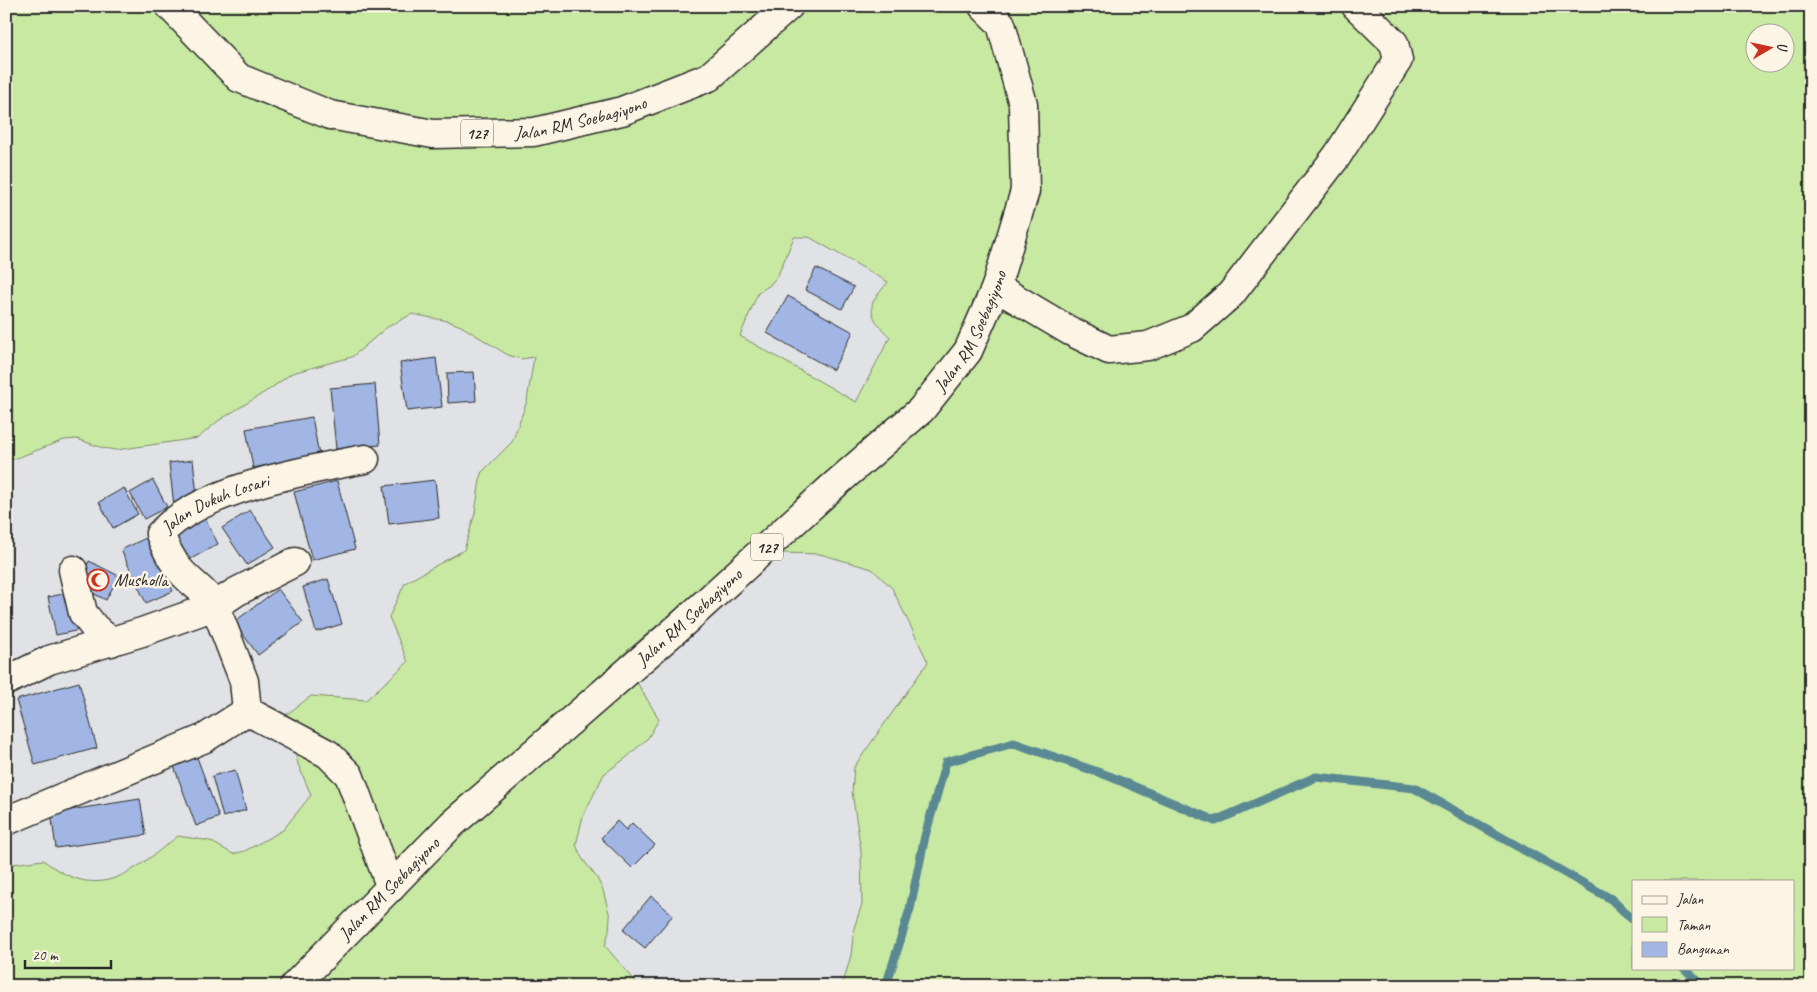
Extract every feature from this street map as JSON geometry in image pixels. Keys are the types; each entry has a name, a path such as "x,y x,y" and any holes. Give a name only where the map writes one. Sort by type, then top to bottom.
{"main road":[{"name":"Jalan RM Soebagiyono","path":"170,6 239,78 330,115 433,134 534,132 622,111 709,76 789,6"},
{"name":"Jalan RM Soebagiyono","path":"294,986 452,824 680,626 831,488 921,410 968,351 996,287 1025,191 1023,104 1000,24 983,6"},
{"path":"996,287 1070,331 1109,350 1148,346 1192,328 1231,294 1332,163 1398,60 1394,43 1356,6"},
{"name":"Jalan Dukuh Losari","path":"247,711 244,681 215,606 204,592 180,570 166,548 160,534 170,524 208,502 254,484 366,459"},
{"path":"6,682 49,660 111,642 215,606 236,592 295,562"},
{"path":"73,570 82,613 111,642"},
{"path":"6,821 205,738 247,711 328,754 349,775 391,888"}],"green space":[{"path":"6,6 1811,6 1811,986 840,986 844,980 851,955 854,928 862,904 861,851 852,792 854,767 928,662 892,588 872,569 820,554 743,552 621,656 659,719 648,738 626,758 604,774 583,816 576,845 582,858 597,878 603,890 610,917 605,946 637,983 650,982 662,986 6,986 6,865 43,860 63,873 81,880 98,881 114,878 145,862 178,836 210,841 233,854 245,851 283,830 311,795 298,764 286,715 311,696 366,700 408,662 389,617 405,583 464,550 475,513 481,473 512,442 527,401 534,357 521,359 508,355 461,326 448,321 412,314 386,328 352,357 292,373 218,421 198,438 116,450 103,448 77,439 64,440 6,462","holes":["794,237 809,237 888,282 873,302 872,312 876,321 890,337 856,402 740,336 758,293 770,285 778,275"]}],"building":[{"path":"816,268 854,287 842,309 805,290"},
{"path":"788,296 853,332 833,370 767,333"},
{"path":"436,358 442,407 407,411 400,363"},
{"path":"474,372 476,401 448,403 447,373"},
{"path":"375,384 380,445 336,449 330,388"},
{"path":"312,417 319,455 253,468 246,429"},
{"path":"193,460 198,503 174,506 169,463"},
{"path":"153,480 167,507 144,519 130,493"},
{"path":"435,480 439,518 389,524 384,486"},
{"path":"337,481 355,549 312,560 294,492"},
{"path":"124,488 138,514 113,528 99,502"},
{"path":"250,510 275,547 247,565 222,528"},
{"path":"204,516 218,544 189,560 174,532"},
{"path":"148,537 173,591 146,603 121,550"},
{"name":"Musholla","path":"89,561 119,576 106,600 77,585"},
{"path":"328,579 342,624 316,632 303,587"},
{"path":"278,589 303,622 258,655 234,622"},
{"path":"73,592 80,630 56,635 48,597"},
{"path":"79,682 97,748 35,765 16,700"},
{"path":"195,752 219,817 196,826 172,761"},
{"path":"235,770 246,810 223,817 212,776"},
{"path":"140,799 146,835 56,848 51,813"},
{"path":"617,821 626,830 632,823 655,845 632,868 601,838"},
{"path":"651,896 673,915 645,948 623,930"}],"waterway":[{"path":"886,986 910,909 925,836 946,762 1014,743 1109,776 1215,821 1316,777 1414,788 1611,899 1632,919"},
{"path":"1686,970 1703,986"}],"place":[{"name":"Musholla","path":"98,580"}]}
